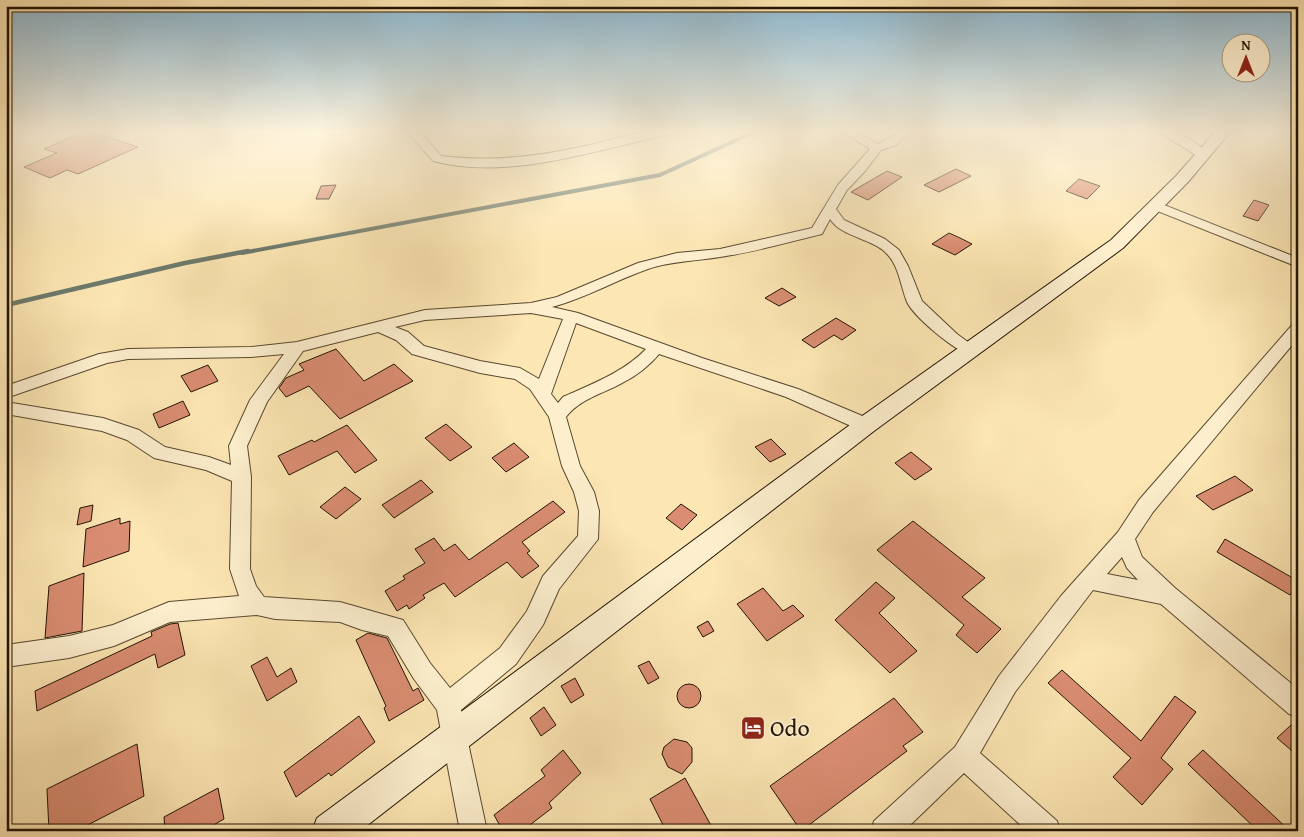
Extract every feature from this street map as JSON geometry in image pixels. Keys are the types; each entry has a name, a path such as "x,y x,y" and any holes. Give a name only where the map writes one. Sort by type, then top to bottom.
{"street":[{"path":"6,392 105,358 128,354 251,352 297,347 425,315 494,312 531,308 562,300 643,266 677,257 720,253 762,245 817,230 831,210 842,188 860,170"},
{"path":"330,831 456,738 866,425 1117,244 1190,170"},
{"path":"1154,205 1298,263"},
{"path":"831,210 839,223 880,242 894,253 901,266 914,303 951,338 971,350"},
{"path":"531,308 573,316 657,348 792,392 866,425"},
{"path":"542,395 568,323 573,316"},
{"path":"380,327 402,336 418,350 480,367 520,374 536,385 558,416 571,466 584,492 589,511 588,539 551,583 535,618 508,656 448,705"},
{"path":"884,831 964,756 1007,684 1089,580 1125,538 1146,506 1298,328"},
{"path":"258,605 247,591 240,569 242,477 238,446 260,400 297,347"},
{"path":"558,416 569,401 617,379 643,362 657,348"},
{"path":"6,408 103,425 133,435 160,453 209,464 242,477"},
{"path":"1125,538 1134,562 1167,595 1298,705"},
{"path":"1089,580 1167,595"},
{"path":"6,656 69,647 114,634 170,612 258,605 274,609 340,612 362,620 395,627 422,671 448,705 474,831"},
{"path":"964,756 1047,831"}],"building":[{"path":"31,170 67,170 50,178"},
{"path":"67,170 87,170 78,174"},
{"path":"954,170 971,176 939,192 924,185"},
{"path":"887,171 902,177 868,200 851,192"},
{"path":"1079,179 1100,186 1087,199 1066,191"},
{"path":"336,185 329,199 316,199 321,186"},
{"path":"1254,200 1269,205 1258,221 1243,216"},
{"path":"949,233 972,244 955,255 932,244"},
{"path":"782,288 796,297 779,306 765,298"},
{"path":"836,318 856,330 842,340 834,335 814,348 802,340"},
{"path":"336,349 364,381 394,364 413,381 340,419 309,386 286,397 279,388 286,378 304,370 299,364"},
{"path":"208,365 218,381 191,392 181,376"},
{"path":"183,401 190,415 159,428 153,414"},
{"path":"446,424 472,447 450,461 425,438"},
{"path":"347,425 377,460 355,473 337,451 289,475 278,456 312,440 314,442"},
{"path":"771,439 786,454 770,462 755,447"},
{"path":"514,443 529,457 506,472 492,458"},
{"path":"911,452 932,469 915,480 895,463"},
{"path":"1235,476 1253,490 1213,510 1196,496"},
{"path":"421,480 433,492 394,518 382,505"},
{"path":"345,487 361,499 336,519 320,507"},
{"path":"553,501 565,512 522,542 530,551 527,553 539,566 522,578 507,562 455,597 444,583 423,595 425,598 409,609 407,605 397,611 385,591 405,579 403,576 425,563 415,549 434,538 444,551 455,544 469,560"},
{"path":"681,504 697,515 682,530 666,518"},
{"path":"93,505 91,521 77,525 80,508"},
{"path":"120,518 120,524 130,521 129,551 83,567 86,529"},
{"path":"913,521 985,578 962,597 1001,629 977,653 956,635 964,625 877,550"},
{"path":"1225,539 1298,581 1290,595 1217,552"},
{"path":"84,573 82,631 45,638 49,586"},
{"path":"876,582 895,598 879,613 917,651 890,673 835,620"},
{"path":"763,588 783,611 793,605 804,616 767,641 737,604"},
{"path":"708,621 714,631 703,637 697,627"},
{"path":"178,623 185,655 158,668 155,654 37,711 35,691 152,636 151,632 170,624"},
{"path":"368,633 387,638 413,691 418,688 424,700 389,721 384,708 386,706 356,640"},
{"path":"267,657 277,677 291,668 297,682 267,701 251,666"},
{"path":"649,661 659,678 648,684 638,666"},
{"path":"1062,670 1141,741 1175,696 1196,712 1161,758 1173,769 1142,805 1113,777 1131,758 1048,683"},
{"path":"575,678 584,695 571,703 561,686"},
{"path":"689,684 694,685 700,691 700,701 694,707 689,708 684,707 678,701 677,696 678,691 684,685"},
{"path":"894,698 923,732 903,746 907,751 801,831 770,786"},
{"path":"544,707 556,725 541,736 530,718"},
{"path":"359,716 375,742 331,776 329,773 296,797 284,772"},
{"path":"1291,725 1298,730 1298,756 1277,738"},
{"path":"674,739 687,742 692,748 692,762 682,774 668,767 662,754 664,747"},
{"path":"137,744 144,796 76,831 49,831 47,789"},
{"path":"563,750 581,773 549,803 552,808 522,831 503,831 494,815 545,776 541,770"},
{"path":"1203,750 1290,831 1258,831 1188,764"},
{"path":"685,778 714,831 666,831 650,799"},
{"path":"218,788 224,819 203,831 165,831 164,817"}],"waterway":[{"path":"242,253 660,175 671,170"},
{"path":"6,305 185,263 248,251"}],"place":[{"name":"Odo","path":"753,728"}]}
